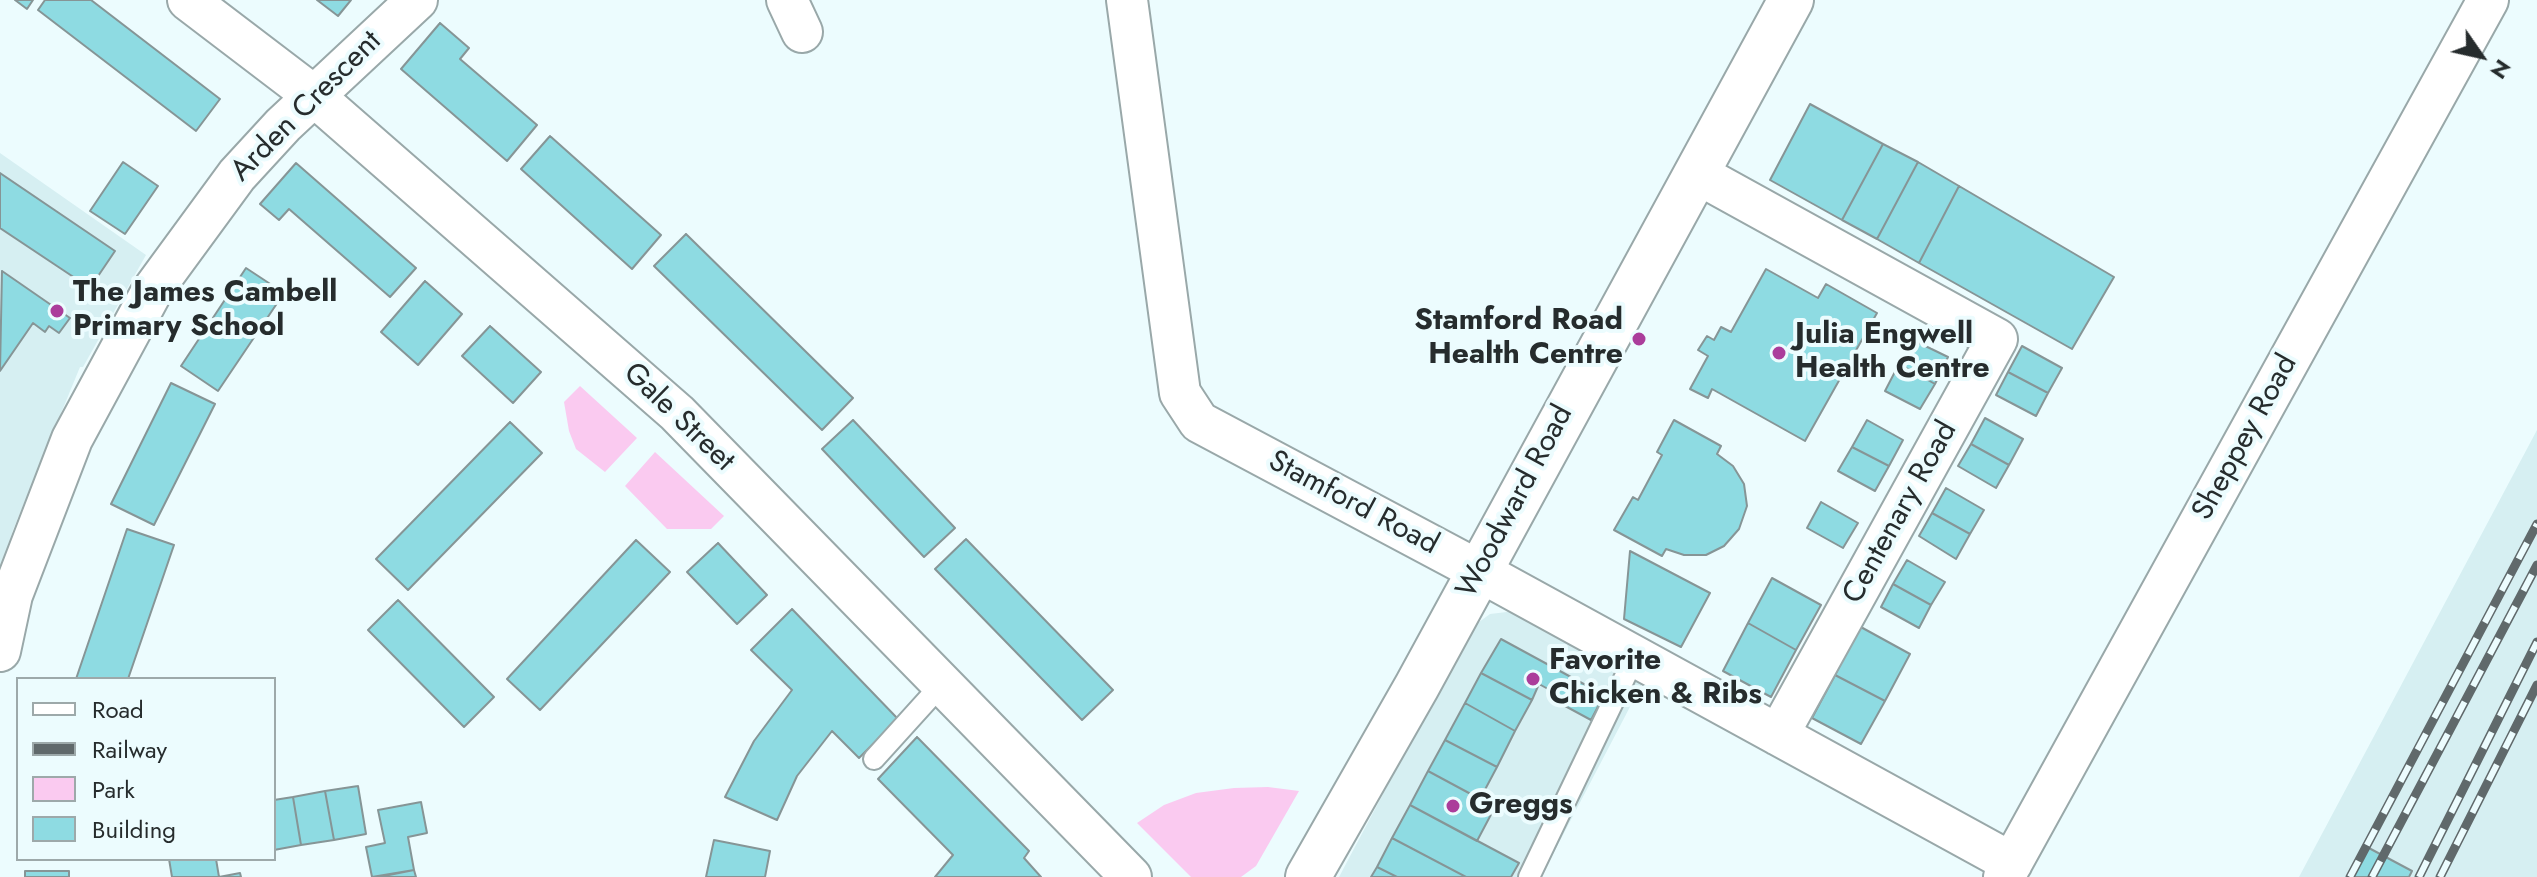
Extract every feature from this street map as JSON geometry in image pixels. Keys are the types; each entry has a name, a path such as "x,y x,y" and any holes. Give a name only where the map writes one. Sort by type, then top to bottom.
{"street":[{"name":"Gale Street","path":"188,0 314,96 677,413 1131,877"},
{"name":"Arden Crescent","path":"0,651 12,595 72,439 152,291 237,175 283,125 417,0"},
{"name":"Stamford Road","path":"1127,0 1180,393 1199,422 1778,735 2008,870"},
{"name":"Woodward Road","path":"1308,877 1791,0"},
{"name":"Sheppey Road","path":"2008,870 2488,0"},
{"name":"Centenary Road","path":"1696,173 1997,339 1778,735"}],"lane":[{"path":"1529,877 1635,656"},
{"path":"874,759 941,685"}],"shaded area":[{"name":"The James Cambell Primary School","path":"0,153 146,255 83,367 80,367 13,530 0,575"},
{"path":"2537,430 2537,877 2299,877"},
{"path":"1515,611 1643,682 1541,877 1339,877 1471,628 1490,614"}],"green space":[{"path":"580,386 637,438 605,472 576,449 569,431 564,402"},
{"path":"655,452 724,516 711,529 667,529 625,486"},
{"path":"1268,787 1299,791 1256,866 1241,877 1191,877 1137,823 1164,805 1196,793"}],"building":[{"path":"15,0 33,0 27,9"},
{"path":"45,0 91,0 220,99 196,131 38,10"},
{"path":"317,0 351,0 338,16"},
{"path":"440,23 469,48 460,59 537,125 507,161 401,69"},
{"path":"1810,104 1883,144 1842,220 1770,180"},
{"path":"550,136 661,235 632,269 521,169"},
{"path":"1883,144 1918,162 1877,239 1842,220"},
{"path":"123,162 158,186 125,234 90,211"},
{"path":"1918,162 1959,186 1919,263 1877,239"},
{"path":"296,163 416,268 390,297 289,209 279,220 260,204"},
{"path":"0,173 115,251 90,288 0,228"},
{"path":"1959,186 2114,277 2072,349 1919,263"},
{"path":"686,234 853,398 822,430 654,266"},
{"path":"246,268 284,293 218,391 181,366"},
{"name":"Julia Engwell Health Centre","path":"1766,269 1818,298 1826,284 1877,313 1805,441 1712,389 1708,398 1690,389 1708,356 1698,350 1707,336 1714,340 1721,327 1731,332"},
{"path":"2,271 70,318 59,333 49,326 45,332 33,323 0,371"},
{"path":"425,281 462,314 418,365 381,332"},
{"path":"490,326 541,372 513,403 462,356"},
{"path":"1913,340 1948,357 1935,384 1899,364"},
{"path":"2022,346 2062,368 2048,393 2008,372"},
{"path":"1899,364 1935,384 1920,409 1885,391"},
{"path":"2008,372 2048,393 2036,416 1996,395"},
{"path":"171,383 215,404 154,525 111,504"},
{"path":"1985,418 2023,439 2009,465 1971,444"},
{"path":"853,420 955,528 924,557 822,449"},
{"path":"1674,420 1721,446 1717,454 1733,466 1744,484 1747,506 1739,529 1724,546 1706,555 1684,555 1666,549 1662,556 1614,530 1633,497 1638,500 1662,455 1657,452"},
{"path":"1867,420 1903,440 1889,466 1852,447"},
{"path":"510,422 542,453 408,590 376,559"},
{"path":"1971,444 2009,465 1996,488 1958,466"},
{"path":"1852,447 1889,466 1875,491 1838,471"},
{"path":"1946,488 1984,510 1970,534 1932,513"},
{"path":"1821,502 1858,523 1843,548 1807,528"},
{"path":"1932,513 1970,534 1956,559 1919,536"},
{"path":"127,529 174,545 129,677 77,677"},
{"path":"966,539 1113,690 1082,720 935,569"},
{"path":"636,540 670,572 540,710 507,679"},
{"path":"718,543 767,595 737,624 687,572"},
{"path":"1630,551 1710,593 1681,647 1624,619"},
{"path":"1907,560 1945,582 1931,605 1893,584"},
{"path":"1772,578 1821,605 1796,650 1748,623"},
{"path":"1893,584 1931,605 1919,628 1881,607"},
{"path":"398,600 494,697 464,727 368,630"},
{"path":"792,609 898,719 859,758 832,731 797,776 777,820 725,797 754,741 792,690 751,650"},
{"path":"1748,623 1796,650 1771,697 1723,671"},
{"path":"1859,626 1910,654 1885,701 1835,675"},
{"name":"Favorite Chicken & Ribs","path":"1501,639 1604,695 1591,720 1554,700 1557,694 1539,684 1532,700 1481,673"},
{"path":"1481,673 1532,700 1515,731 1465,703"},
{"path":"1835,675 1885,701 1861,744 1812,718"},
{"path":"1465,703 1515,731 1497,767 1445,740"},
{"path":"917,737 1029,851 1024,858 1041,877 935,877 953,855 878,779"},
{"path":"1445,740 1497,767 1480,799 1428,771"},
{"name":"Greggs","path":"1428,771 1495,807 1477,841 1410,805"},
{"path":"358,786 366,834 334,840 325,791"},
{"path":"325,791 334,840 301,845 293,797"},
{"path":"293,797 301,845 276,850 276,800"},
{"path":"421,802 427,833 408,837 414,870 372,877 366,847 385,843 378,810"},
{"path":"1410,805 1519,863 1511,877 1466,877 1392,838"},
{"path":"1392,838 1466,877 1397,877 1377,867"},
{"path":"714,840 770,851 765,877 706,877"},
{"path":"2367,847 2412,871 2409,877 2351,877"},
{"path":"169,861 216,861 219,877 172,877"},
{"path":"1377,867 1397,877 1371,877"},
{"path":"414,870 416,877 379,877"},
{"path":"25,871 69,871 69,877 25,877"},
{"path":"240,873 241,877 219,877"}],"railway":[{"path":"2350,877 2537,524"},
{"path":"2372,877 2537,565"},
{"path":"2419,877 2537,642"},
{"path":"2440,877 2537,685"}],"place":[{"name":"The James Cambell Primary School","path":"57,311"},
{"name":"Stamford Road Health Centre","path":"1639,339"},
{"name":"Julia Engwell Health Centre","path":"1779,353"},
{"name":"Favorite Chicken & Ribs","path":"1533,679"},
{"name":"Greggs","path":"1453,806"}]}
